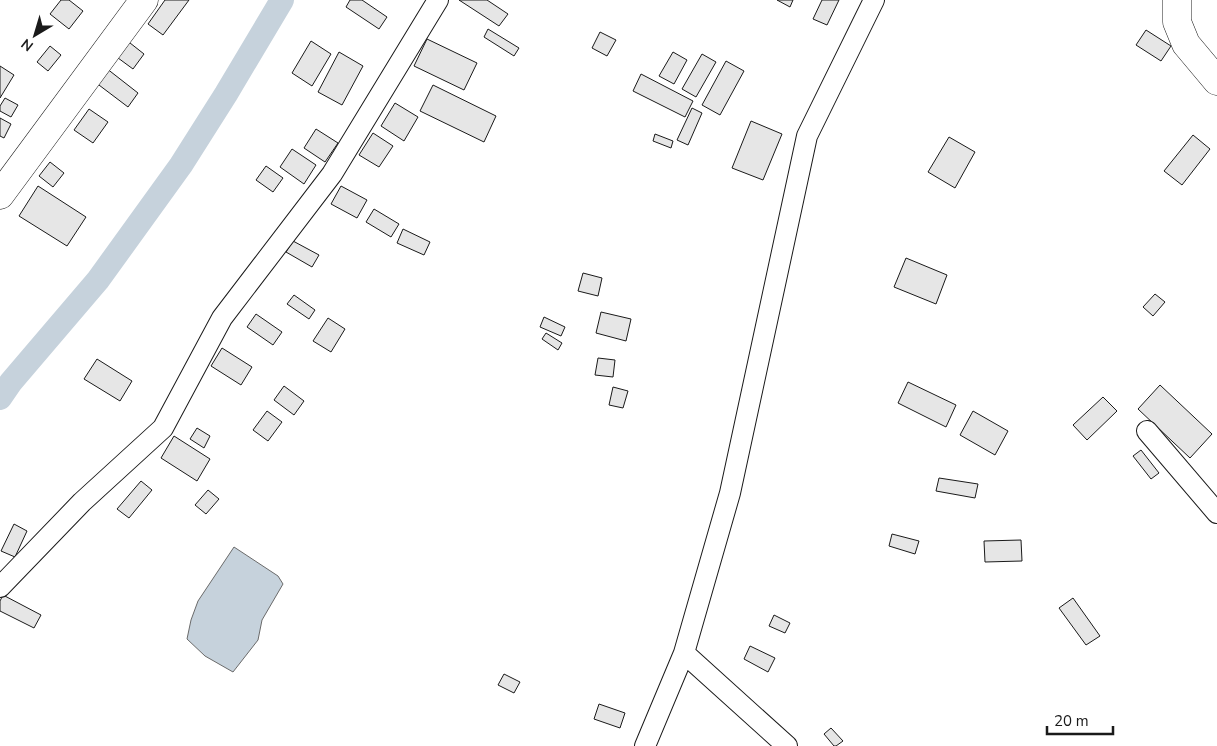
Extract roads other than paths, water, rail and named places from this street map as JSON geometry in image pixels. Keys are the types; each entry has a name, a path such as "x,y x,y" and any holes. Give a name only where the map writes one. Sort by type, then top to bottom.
{"street":[{"path":"0,195 144,0"},
{"path":"0,587 82,502 163,428 222,318 332,174 438,0"},
{"path":"645,746 684,653 730,493 807,136 874,0"},
{"path":"1177,0 1177,22 1186,44 1217,81"},
{"path":"1147,431 1217,513"},
{"path":"684,653 787,746"}],"waterway":[{"path":"0,398 11,382 98,280 181,165 282,0"}]}
